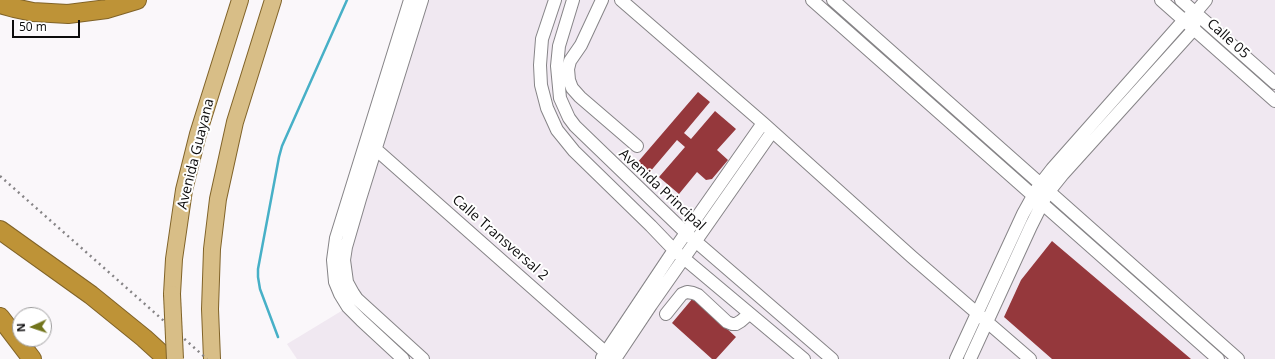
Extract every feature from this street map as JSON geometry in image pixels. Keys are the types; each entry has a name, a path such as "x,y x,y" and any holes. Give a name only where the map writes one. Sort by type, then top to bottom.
{"highway":[{"path":"0,4 33,12 68,14 107,9 137,0"},
{"path":"0,230 91,295 144,338 167,359"},
{"path":"0,317 32,359"}],"main road":[{"name":"Avenida Guayana","path":"175,359 172,294 174,260 184,190 198,134 240,0"},
{"path":"212,359 210,309 212,249 218,198 235,122 273,0"}],"street":[{"path":"410,0 334,248 333,260 337,288 363,305 423,359"},
{"path":"404,359 353,312 347,295 344,255 422,0"},
{"path":"554,0 542,39 540,55 541,85 552,120 564,140 679,254 804,359"},
{"name":"Avenida Principal","path":"574,0 562,35 557,58 558,88 564,108 569,118 583,135 695,242 832,359"},
{"path":"602,0 585,38 570,61 568,68 569,80 572,88 580,97 637,146"},
{"path":"621,0 763,123 977,314 1030,359"},
{"path":"812,0 1218,359"},
{"path":"833,0 1238,359"},
{"name":"Calle 05","path":"1161,0 1275,101"},
{"name":"Calle 05","path":"1181,0 1275,83"},
{"path":"956,359 977,314 1045,188 1052,168 1184,20 1195,13 1206,0"},
{"path":"836,21 845,10"},
{"path":"1045,188 1063,174 1194,29 1195,13"},
{"path":"609,357 679,254 686,233 763,123"},
{"path":"679,254 695,242 772,132"},
{"name":"Calle Transversal 2","path":"366,140 609,357"},
{"path":"970,359 1038,199"},
{"path":"701,298 714,284"},
{"path":"666,314 682,294 693,292 727,322 732,324 736,324 749,314"},
{"path":"394,351 402,340"}],"shaded area":[{"path":"410,0 1275,0 1275,359 297,359 287,344 348,307 333,268"}],"building":[{"path":"698,92 710,102 684,133 691,139 715,111 736,129 717,150 728,160 712,179 706,180 697,172 679,194 659,177 685,147 677,140 649,173 637,163"},
{"path":"1052,241 1191,359 1052,359 1004,317 1021,280"},
{"path":"693,298 736,337 716,359 712,359 672,323"}],"waterway":[{"path":"278,337 260,289 258,269 279,157 282,146 347,0"}],"railway":[{"path":"0,176 207,359"}]}
